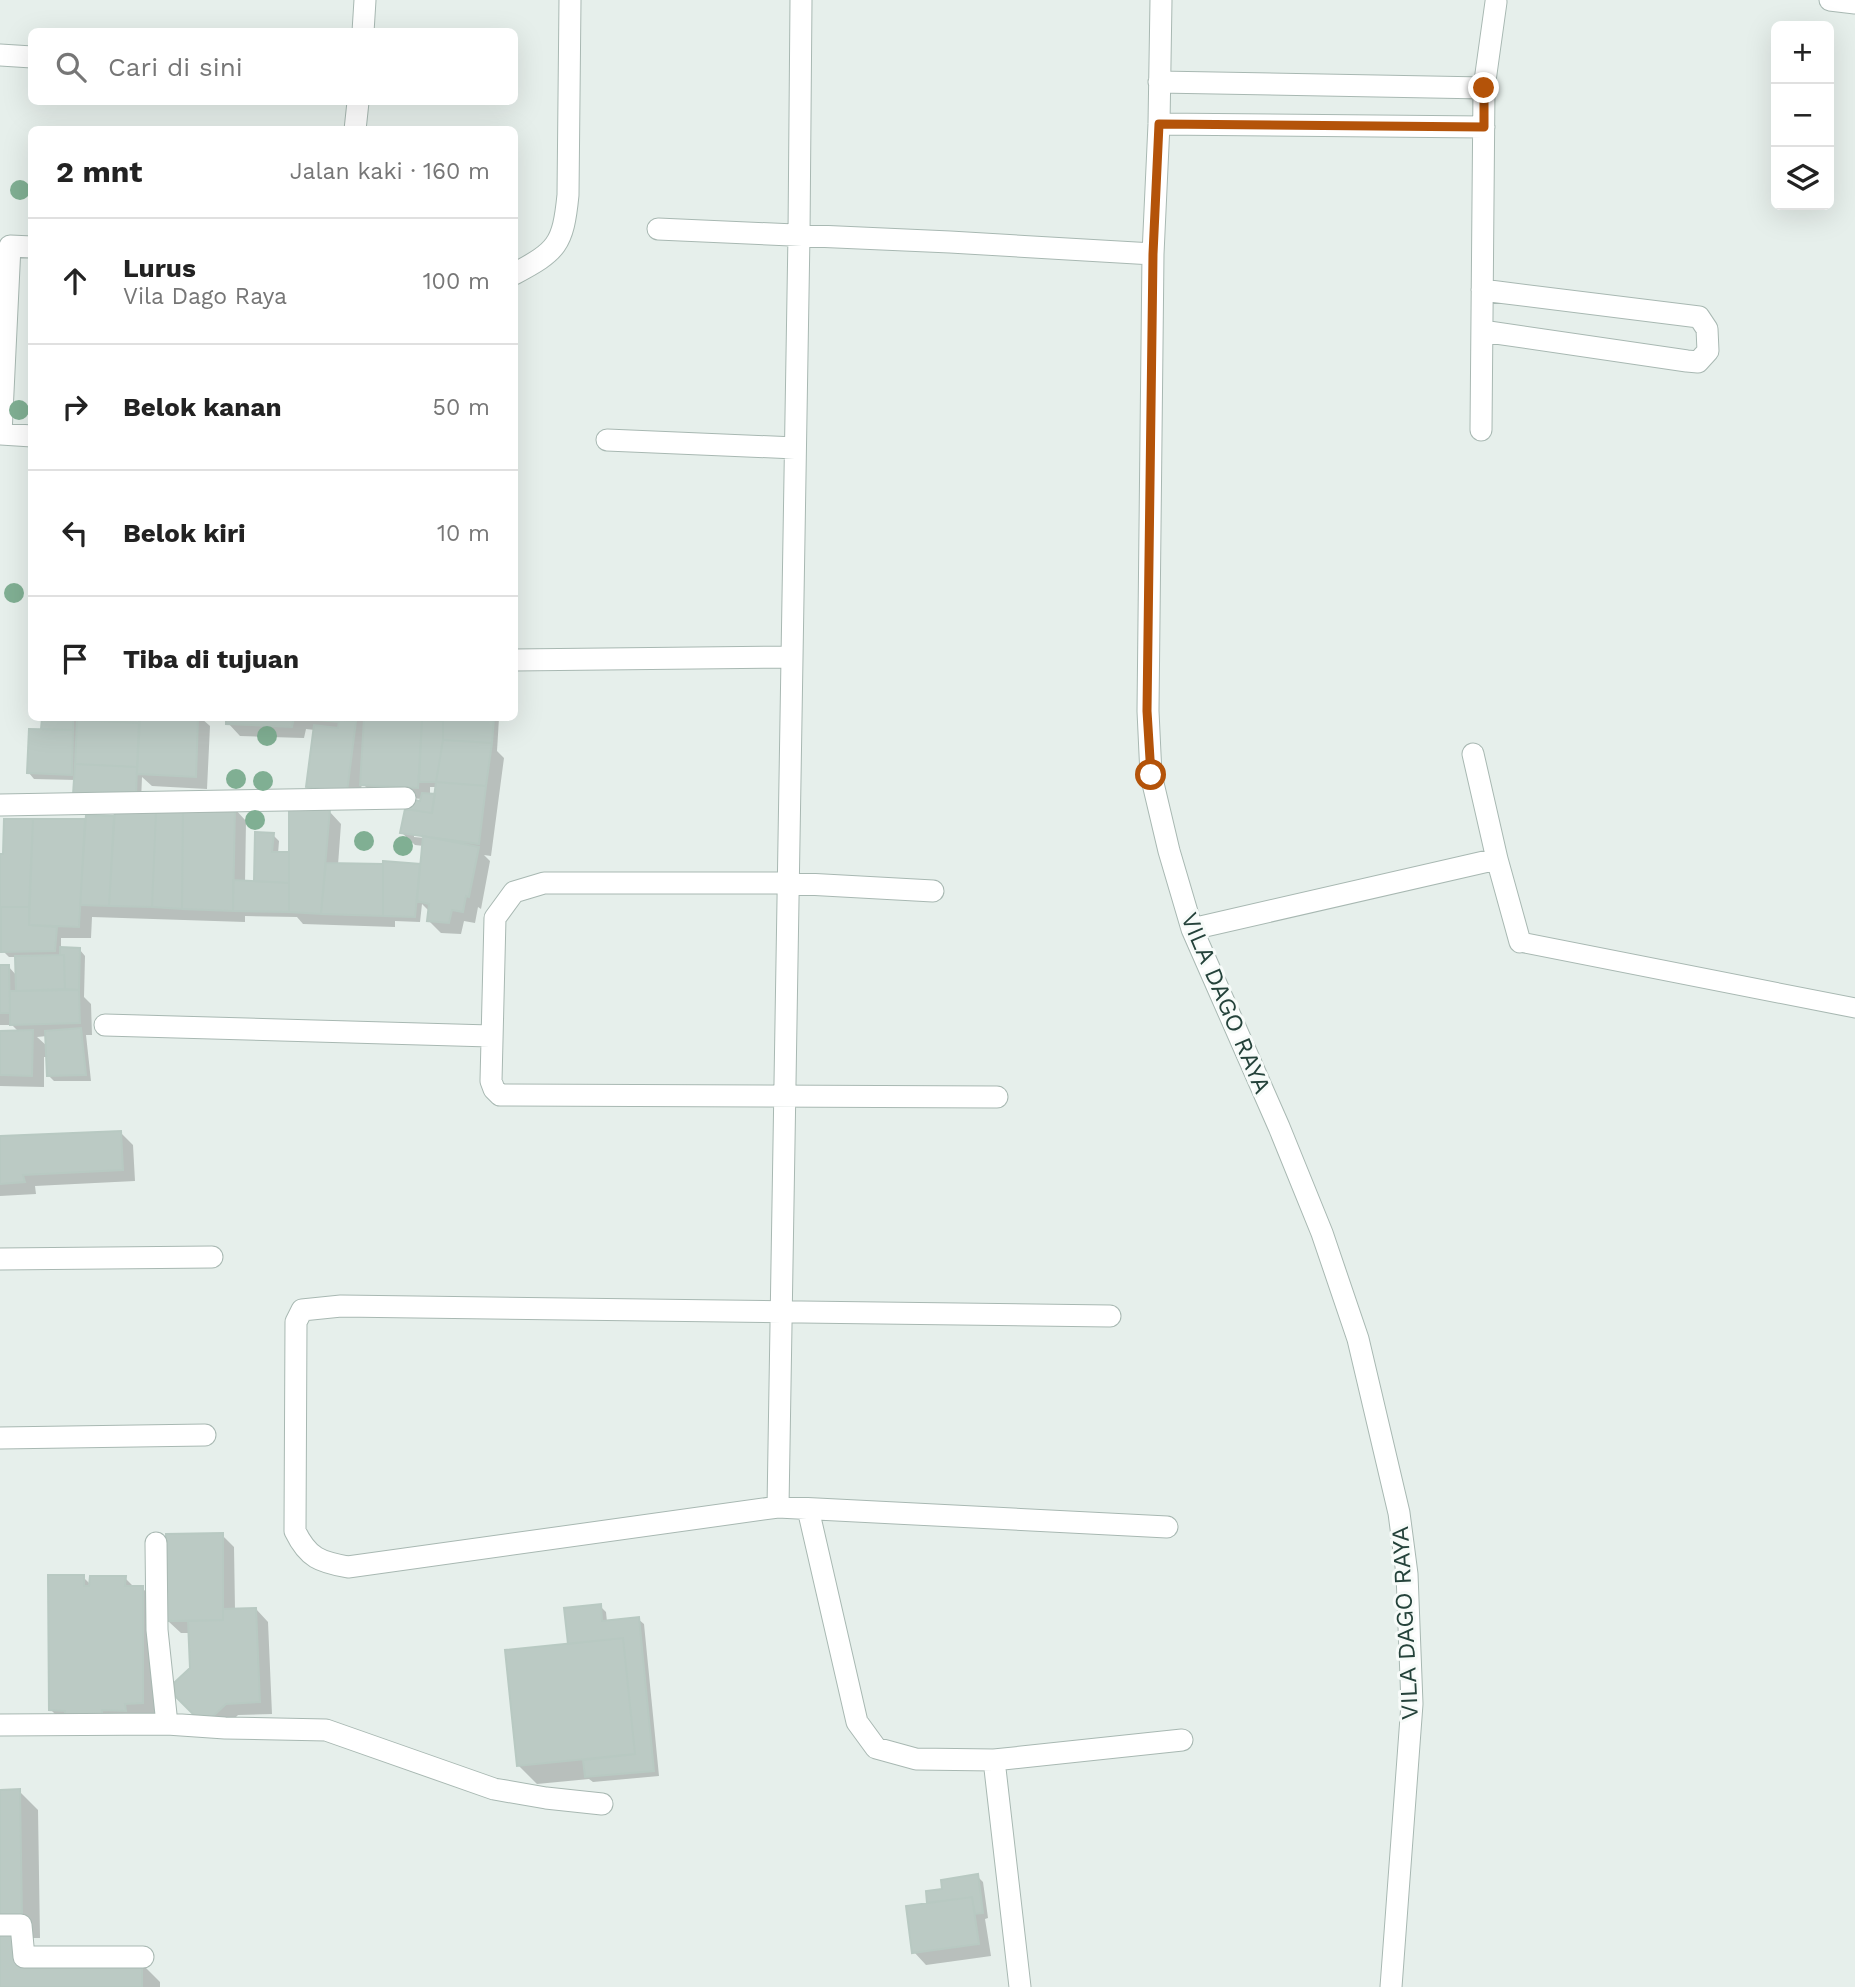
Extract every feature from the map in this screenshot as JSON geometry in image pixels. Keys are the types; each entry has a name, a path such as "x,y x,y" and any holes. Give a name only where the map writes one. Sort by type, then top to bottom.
{"street":[{"path":"363,28 365,0"},
{"path":"518,272 546,257 558,242 565,225 568,195 570,0"},
{"path":"778,1507 800,234 801,0"},
{"name":"VILA DAGO RAYA","path":"1161,0 1153,254 1147,711 1151,775 1192,929 1279,1127 1322,1233 1358,1339 1399,1513 1407,1574 1412,1704 1391,1987"},
{"path":"1830,0 1855,3"},
{"path":"1481,430 1484,88 1496,2"},
{"path":"0,55 28,57"},
{"path":"1159,82 1484,88"},
{"path":"355,126 358,105"},
{"path":"1159,124 1484,127"},
{"path":"658,229 800,234 1153,254"},
{"path":"28,247 10,246 2,352 1,434 28,436"},
{"path":"1482,290 1699,317 1707,329 1707,351 1698,362 1482,331"},
{"path":"607,440 795,448"},
{"path":"518,660 792,657"},
{"path":"1473,754 1497,859 1520,942"},
{"path":"0,805 405,798"},
{"path":"1192,929 1497,859"},
{"path":"933,891 788,883 544,883 514,892 495,918 491,1081 494,1090 500,1095 997,1097"},
{"path":"105,1025 491,1036"},
{"path":"0,1259 212,1257"},
{"path":"1110,1315 341,1306 302,1310 296,1322 295,1531 303,1548 318,1559 348,1567 778,1507 1167,1527"},
{"path":"0,1438 205,1435"},
{"path":"808,1509 857,1722 876,1748 916,1759 994,1760 1182,1740"},
{"path":"156,1544 157,1630 167,1724"},
{"path":"0,1725 167,1724 326,1730 494,1789 602,1804"},
{"path":"994,1760 1020,1987"},
{"path":"0,1925 21,1924 24,1957 144,1957"}],"lane":[{"path":"1520,942 1855,1008"}],"building":[{"path":"42,721 73,721 73,730 41,729"},
{"path":"77,721 139,723 137,767 75,764"},
{"path":"98,721 139,721 139,723"},
{"path":"140,721 198,721 196,777 137,774"},
{"path":"226,721 293,721 292,727 226,724"},
{"path":"339,721 356,721 347,792 306,787 314,725 338,728"},
{"path":"364,721 422,721 418,788 360,785"},
{"path":"422,721 443,721 443,740 436,782 419,782"},
{"path":"443,721 494,721 492,743 443,740"},
{"path":"29,729 73,730 72,775 27,773"},
{"path":"443,740 492,743 486,786 436,782"},
{"path":"75,764 137,767 136,796 73,795"},
{"path":"436,782 486,786 479,844 400,833 405,809 432,813"},
{"path":"422,793 435,794 432,813 405,809 408,799 420,801"},
{"path":"183,805 235,807 233,911 182,909"},
{"path":"183,805 182,909 152,907 156,812"},
{"path":"115,809 156,812 152,907 109,906"},
{"path":"289,809 330,809 321,914 289,912"},
{"path":"86,815 114,816 109,906 80,905"},
{"path":"4,819 33,819 29,907 0,907 0,854 3,854"},
{"path":"33,819 85,819 79,927 29,925"},
{"path":"255,832 274,833 272,852 289,852 289,883 254,881"},
{"path":"423,836 479,847 469,897 466,896 463,912 452,910 449,923 427,921 429,904 417,901"},
{"path":"383,861 420,864 415,917 383,916"},
{"path":"326,863 383,864 383,916 321,914"},
{"path":"233,880 289,883 289,912 233,911"},
{"path":"1,907 29,907 29,925 57,927 55,951 1,952"},
{"path":"60,947 80,948 79,990 65,989 64,955 60,955"},
{"path":"64,955 65,989 16,991 15,956"},
{"path":"0,965 9,965 10,1013 0,1013"},
{"path":"79,990 80,1023 10,1025 10,991"},
{"path":"81,1028 86,1075 47,1076 45,1031"},
{"path":"33,1030 32,1076 0,1075 0,1031"},
{"path":"121,1131 123,1170 23,1175 25,1182 0,1184 0,1136"},
{"path":"223,1533 223,1620 167,1621 166,1534"},
{"path":"48,1575 84,1575 84,1586 89,1586 90,1576 126,1576 125,1586 143,1586 143,1703 125,1704 126,1711 102,1710 102,1717 65,1716 65,1711 49,1710"},
{"path":"601,1604 602,1621 639,1617 654,1771 585,1777 583,1760 635,1754 623,1638 568,1644 564,1608"},
{"path":"256,1608 260,1702 226,1704 209,1720 199,1720 175,1696 174,1683 190,1668 188,1621 223,1620 223,1609"},
{"path":"623,1638 635,1754 517,1766 505,1650"},
{"path":"20,1789 22,1920 0,1921 0,1790"},
{"path":"978,1874 983,1913 975,1914 972,1897 927,1903 926,1891 942,1889 941,1880"},
{"path":"972,1897 979,1944 912,1953 906,1906"},
{"path":"0,1932 16,1932 16,1961 142,1961 142,1987 0,1987"}],"route":[{"path":"1151,775 1147,711 1153,254 1159,124 1484,127 1484,88"}]}
